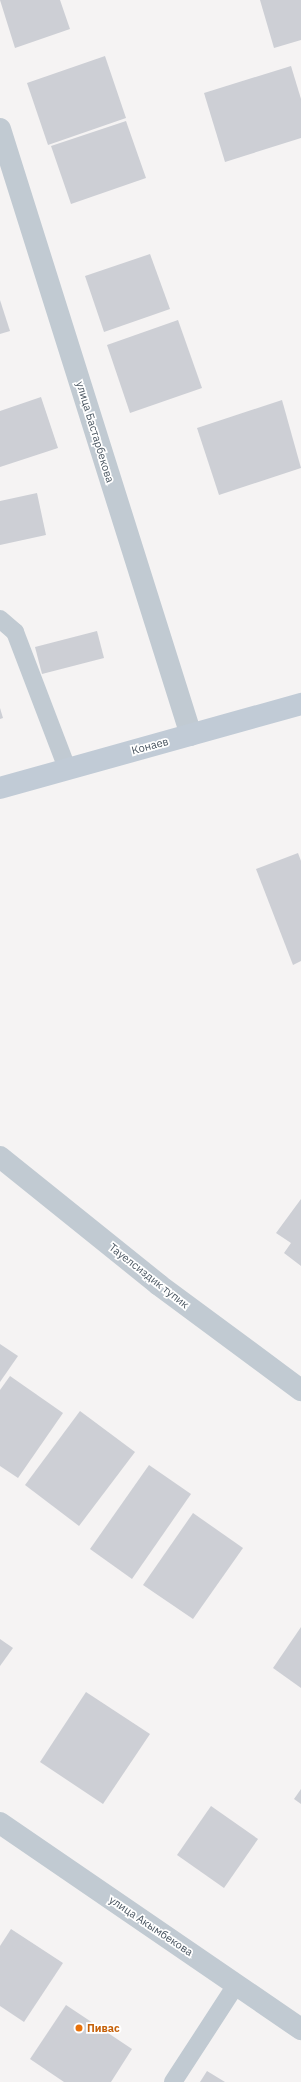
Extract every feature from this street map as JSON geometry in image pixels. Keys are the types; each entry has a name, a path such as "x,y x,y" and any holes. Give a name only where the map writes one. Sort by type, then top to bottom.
{"main road":[{"name":"Конаев","path":"0,788 67,768 301,704"}],"street":[{"name":"улица Бастарбекова","path":"0,129 191,735"},
{"name":"Тауелсиздик тупик","path":"0,1157 159,1285 301,1390"},
{"name":"улица Акымбекова","path":"0,1823 301,2029"}],"lane":[{"path":"0,619 15,632 67,768"},
{"path":"173,2082 236,1985"}],"building":[{"path":"0,0 60,0 70,29 15,48"},
{"path":"260,0 301,0 301,40 274,48"},
{"path":"105,56 126,118 48,145 27,83"},
{"path":"291,66 301,99 301,138 225,162 204,93"},
{"path":"126,121 146,178 71,204 51,146"},
{"path":"150,254 170,309 104,332 85,276"},
{"path":"0,300 10,331 0,334"},
{"path":"178,320 202,388 130,413 107,345"},
{"path":"41,397 58,448 0,467 0,411"},
{"path":"282,400 301,468 219,495 197,428"},
{"path":"37,493 46,535 0,545 0,501"},
{"path":"97,631 104,658 42,674 35,647"},
{"path":"0,708 3,718 0,719"},
{"path":"298,853 301,861 301,961 293,965 256,869"},
{"path":"301,1199 301,1266 284,1253 291,1243 276,1233"},
{"path":"0,1344 18,1356 0,1382"},
{"path":"10,1376 63,1413 18,1478 0,1466 0,1390"},
{"path":"80,1411 135,1452 79,1526 25,1485"},
{"path":"149,1465 191,1494 132,1579 90,1549"},
{"path":"193,1513 243,1548 193,1619 143,1585"},
{"path":"301,1627 301,1688 273,1668"},
{"path":"0,1639 13,1648 0,1666"},
{"path":"86,1692 150,1734 103,1804 40,1762"},
{"path":"301,1789 301,1804 294,1799"},
{"path":"211,1806 258,1839 224,1888 177,1855"},
{"path":"11,1929 63,1963 24,2022 0,2006 0,1946"},
{"path":"66,2005 132,2049 111,2082 64,2082 30,2059"},
{"path":"207,2071 225,2082 200,2082"}],"place":[{"name":"Пивас","path":"79,2028"}]}
